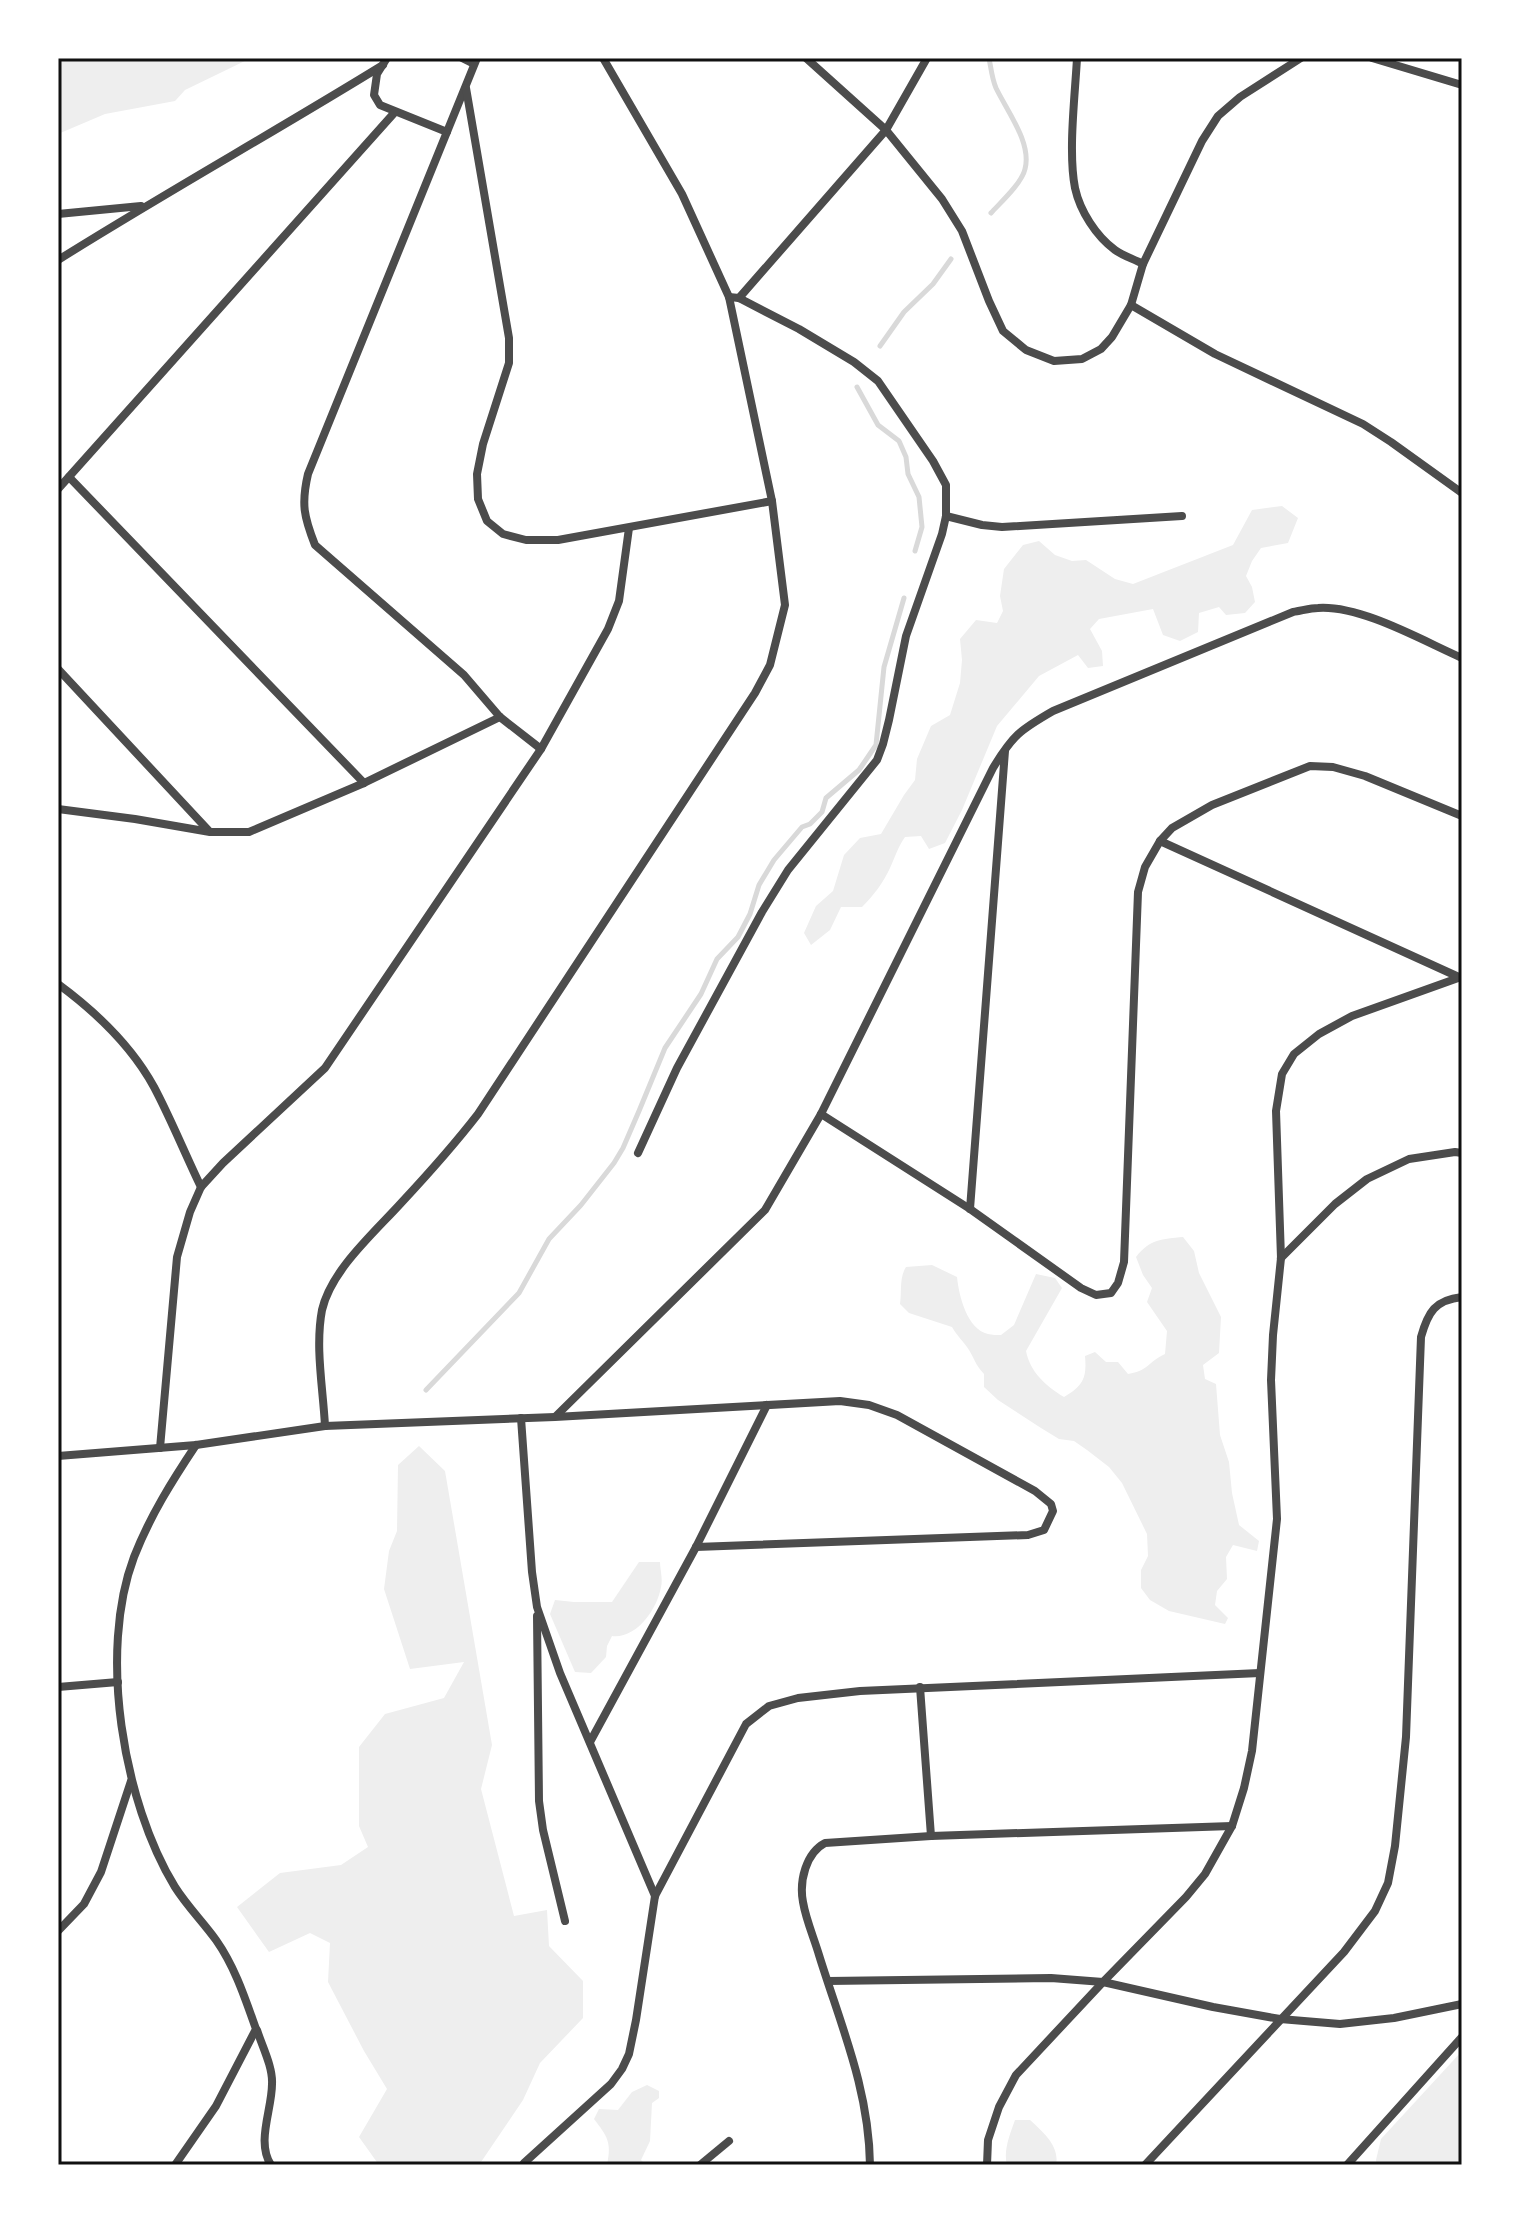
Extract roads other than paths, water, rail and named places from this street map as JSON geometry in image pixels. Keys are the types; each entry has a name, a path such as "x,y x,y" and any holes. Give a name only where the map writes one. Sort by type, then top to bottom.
{"street":[{"path":"462,58 476,61 308,474 303,498 305,521 315,545 464,675 500,717 541,749"},
{"path":"325,1426 320,1334 323,1307 335,1279 478,1114 747,705 770,665 785,605 772,501 734,298 682,194 603,58"},
{"path":"806,58 886,130 942,199 962,231 1003,331 1026,350 1054,361 1082,359 1101,349 1112,337 1131,305 1143,264 1202,141 1218,116 1240,97 1301,58"},
{"path":"734,298 886,130 927,58"},
{"path":"1077,58 1073,146 1075,189 1085,215 1098,233 1115,250 1143,264"},
{"path":"1372,58 1462,85"},
{"path":"385,61 377,74 374,95 380,105 447,132"},
{"path":"58,260 145,205 301,115 385,61"},
{"path":"466,87 509,338 509,363 483,444 477,474 478,499 487,521 503,534 526,540 558,540 772,501"},
{"path":"58,489 395,112"},
{"path":"58,214 145,205"},
{"path":"638,1153 691,1040 762,912 788,870 877,760 906,636 946,516 946,485 878,381 854,362 799,329 734,298"},
{"path":"1131,305 1215,354 1363,424 1462,493"},
{"path":"69,477 364,783"},
{"path":"946,516 1002,527 1182,516"},
{"path":"160,1448 177,1257 201,1187 325,1068 541,749 608,629 619,601 629,528"},
{"path":"555,1417 765,1210 821,1114 986,782 1006,747 1021,729 1053,711 1293,612 1319,607 1345,610 1378,621 1462,658"},
{"path":"58,669 210,832"},
{"path":"58,809 210,832 249,832 364,783 500,717"},
{"path":"970,1209 1006,747"},
{"path":"821,1114 970,1209 1081,1288 1096,1295 1111,1293 1118,1283 1124,1262 1138,892 1145,867 1160,841 1172,828 1212,805 1310,766 1333,767 1365,776 1462,816"},
{"path":"1160,841 1461,978"},
{"path":"987,2165 988,2140 999,2107 1016,2075 1205,1874 1232,1826 1244,1788 1252,1751 1277,1519 1271,1380 1281,1258 1276,1111 1282,1074 1294,1054 1319,1034 1352,1016 1461,978"},
{"path":"58,984 98,1015 133,1055 153,1086 201,1187"},
{"path":"1281,1258 1335,1204 1367,1179 1409,1159 1462,1153"},
{"path":"1145,2165 1344,1952 1375,1911 1388,1883 1395,1846 1406,1737 1421,1337 1425,1321 1433,1308 1448,1299 1462,1297"},
{"path":"58,1456 196,1445 325,1426 840,1401 869,1405 897,1415 1035,1491 1051,1504 1053,1511 1044,1530 1028,1535 696,1547"},
{"path":"590,1742 696,1547 767,1405"},
{"path":"521,1418 537,1607 539,1801 565,1921"},
{"path":"196,1445 157,1505 133,1559 117,1624 118,1682 131,1781 151,1841 175,1888 216,1940 234,1970 256,2029 273,2083 265,2144 271,2165"},
{"path":"537,1607 560,1673 655,1896"},
{"path":"524,2163 611,2084 622,2069 629,2054 636,2020 655,1896 746,1724 769,1706 798,1698 860,1691 1260,1673"},
{"path":"58,1687 118,1682"},
{"path":"920,1687 931,1836"},
{"path":"58,1931 84,1904 101,1872 131,1781"},
{"path":"870,2165 861,2087 803,1901 803,1878 815,1848 825,1843 931,1836 1232,1826"},
{"path":"828,1981 1051,1978 1103,1982 1280,2019 1340,2024 1394,2018 1462,2004"},
{"path":"175,2165 216,2106 256,2029"},
{"path":"1347,2165 1462,2037"},
{"path":"700,2165 729,2141"}],"waterway":[{"path":"989,58 995,85 1022,138 1026,159 1020,180 991,213"},
{"path":"880,346 904,312 933,284 951,259"},
{"path":"857,387 878,425 899,441 906,457 908,474 919,497 922,527 915,551"},
{"path":"426,1390 519,1293 549,1239 614,1163 665,1048 701,994 717,959 738,937 750,914 759,885 774,860 802,827 822,812 826,798 859,770 876,745 884,667 904,598"}]}
